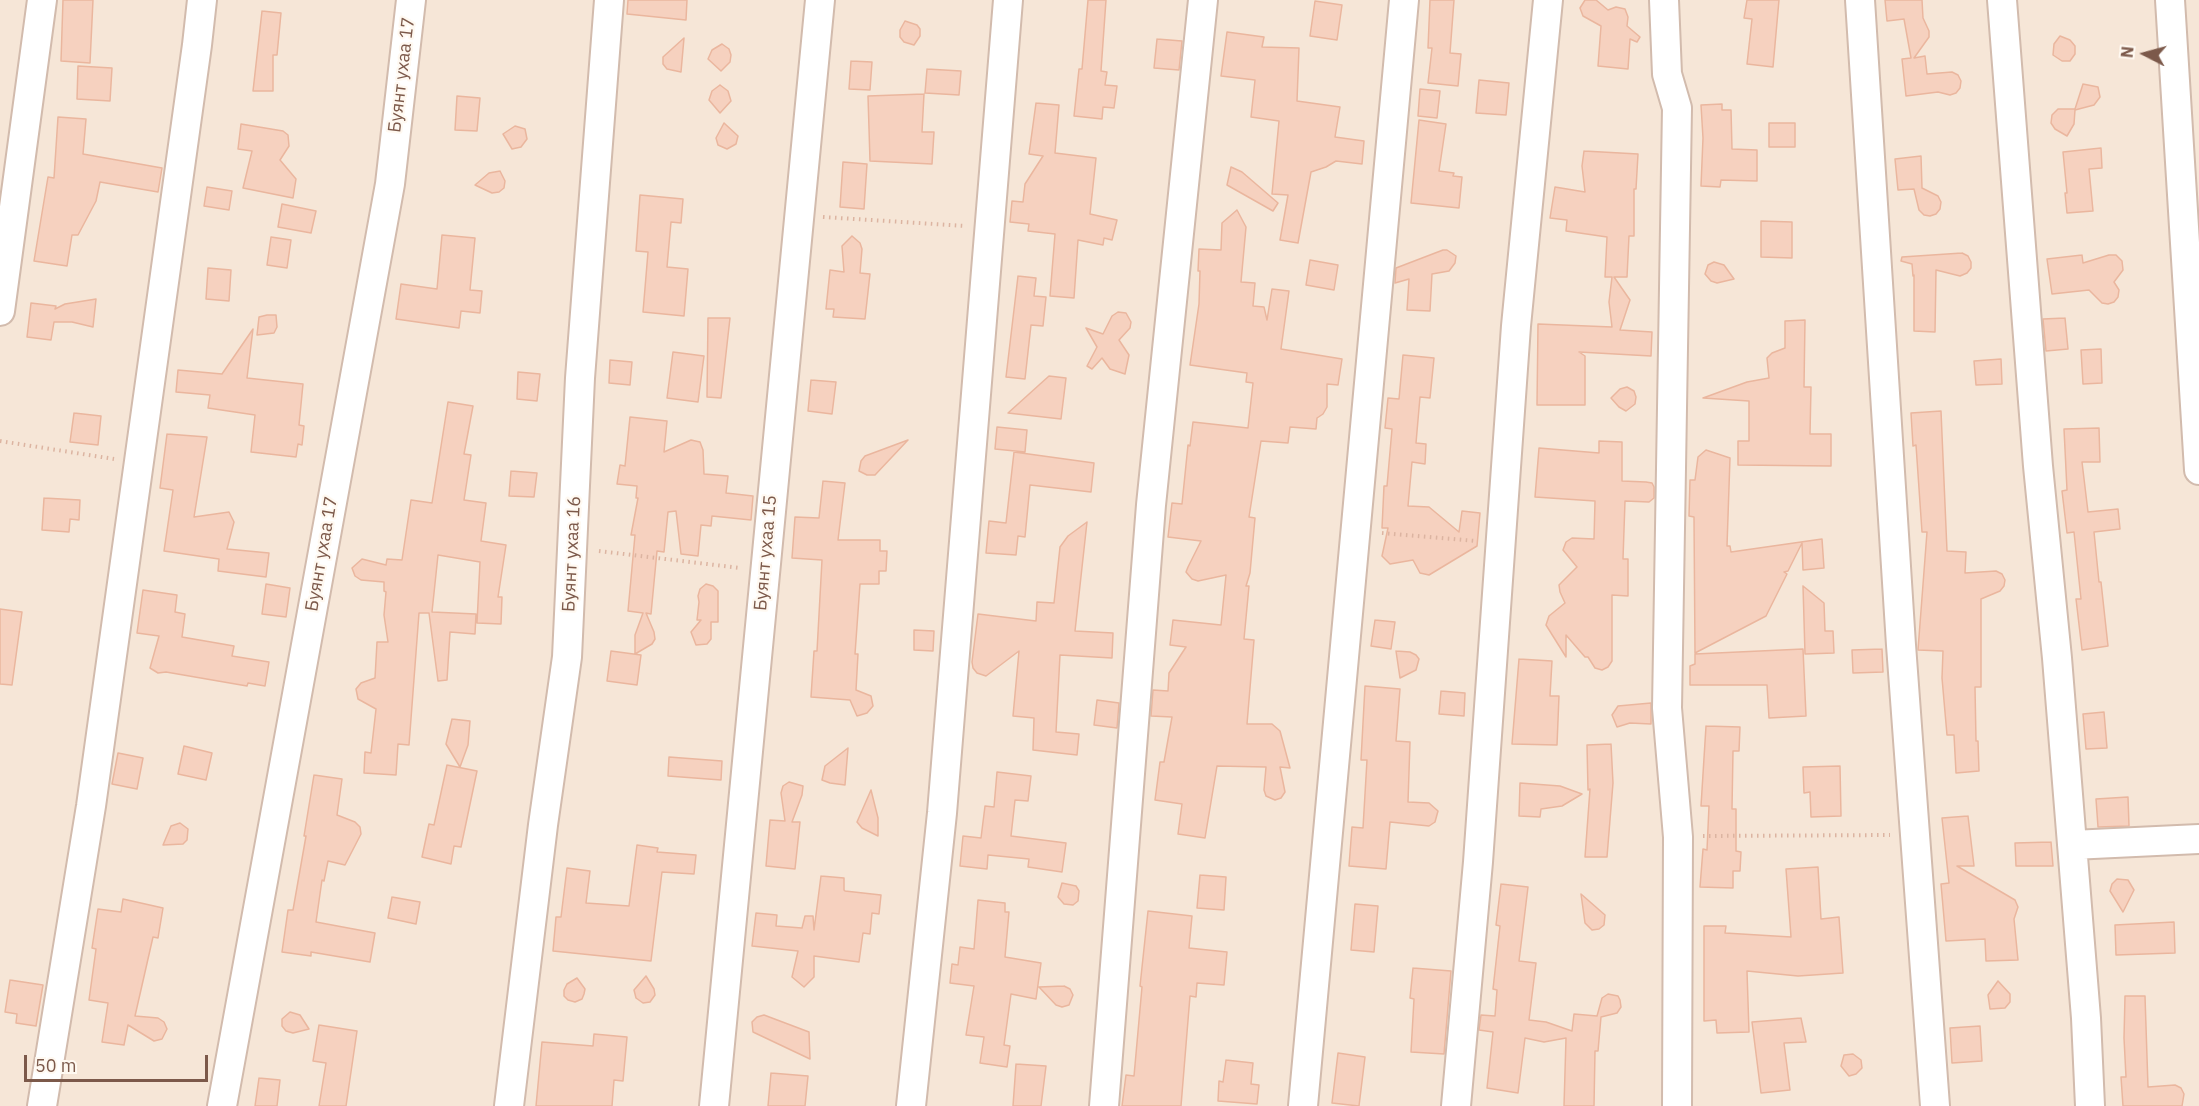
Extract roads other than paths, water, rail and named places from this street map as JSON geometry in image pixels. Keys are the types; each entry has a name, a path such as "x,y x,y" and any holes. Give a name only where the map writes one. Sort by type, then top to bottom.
{"street":[{"path":"0,311 42,0"},
{"path":"42,1106 91,806 202,0"},
{"name":"Буянт ухаа 17","path":"222,1106 390,184 411,0"},
{"name":"Буянт ухаа 16","path":"509,1106 543,825 567,657 580,378 609,0"},
{"name":"Буянт ухаа 15","path":"714,1106 819,0"},
{"path":"911,1106 942,813 1008,0"},
{"path":"1104,1106 1151,505 1203,0"},
{"path":"1303,1106 1404,0"},
{"path":"1456,1106 1478,862 1516,326 1548,0"},
{"path":"1664,0 1667,74 1677,108 1667,708 1678,837 1677,1106"},
{"path":"1860,0 1901,645 1935,1106"},
{"path":"2002,0 2038,466 2057,658 2091,1106"},
{"path":"2170,0 2199,470"},
{"path":"2072,845 2199,839"}]}
